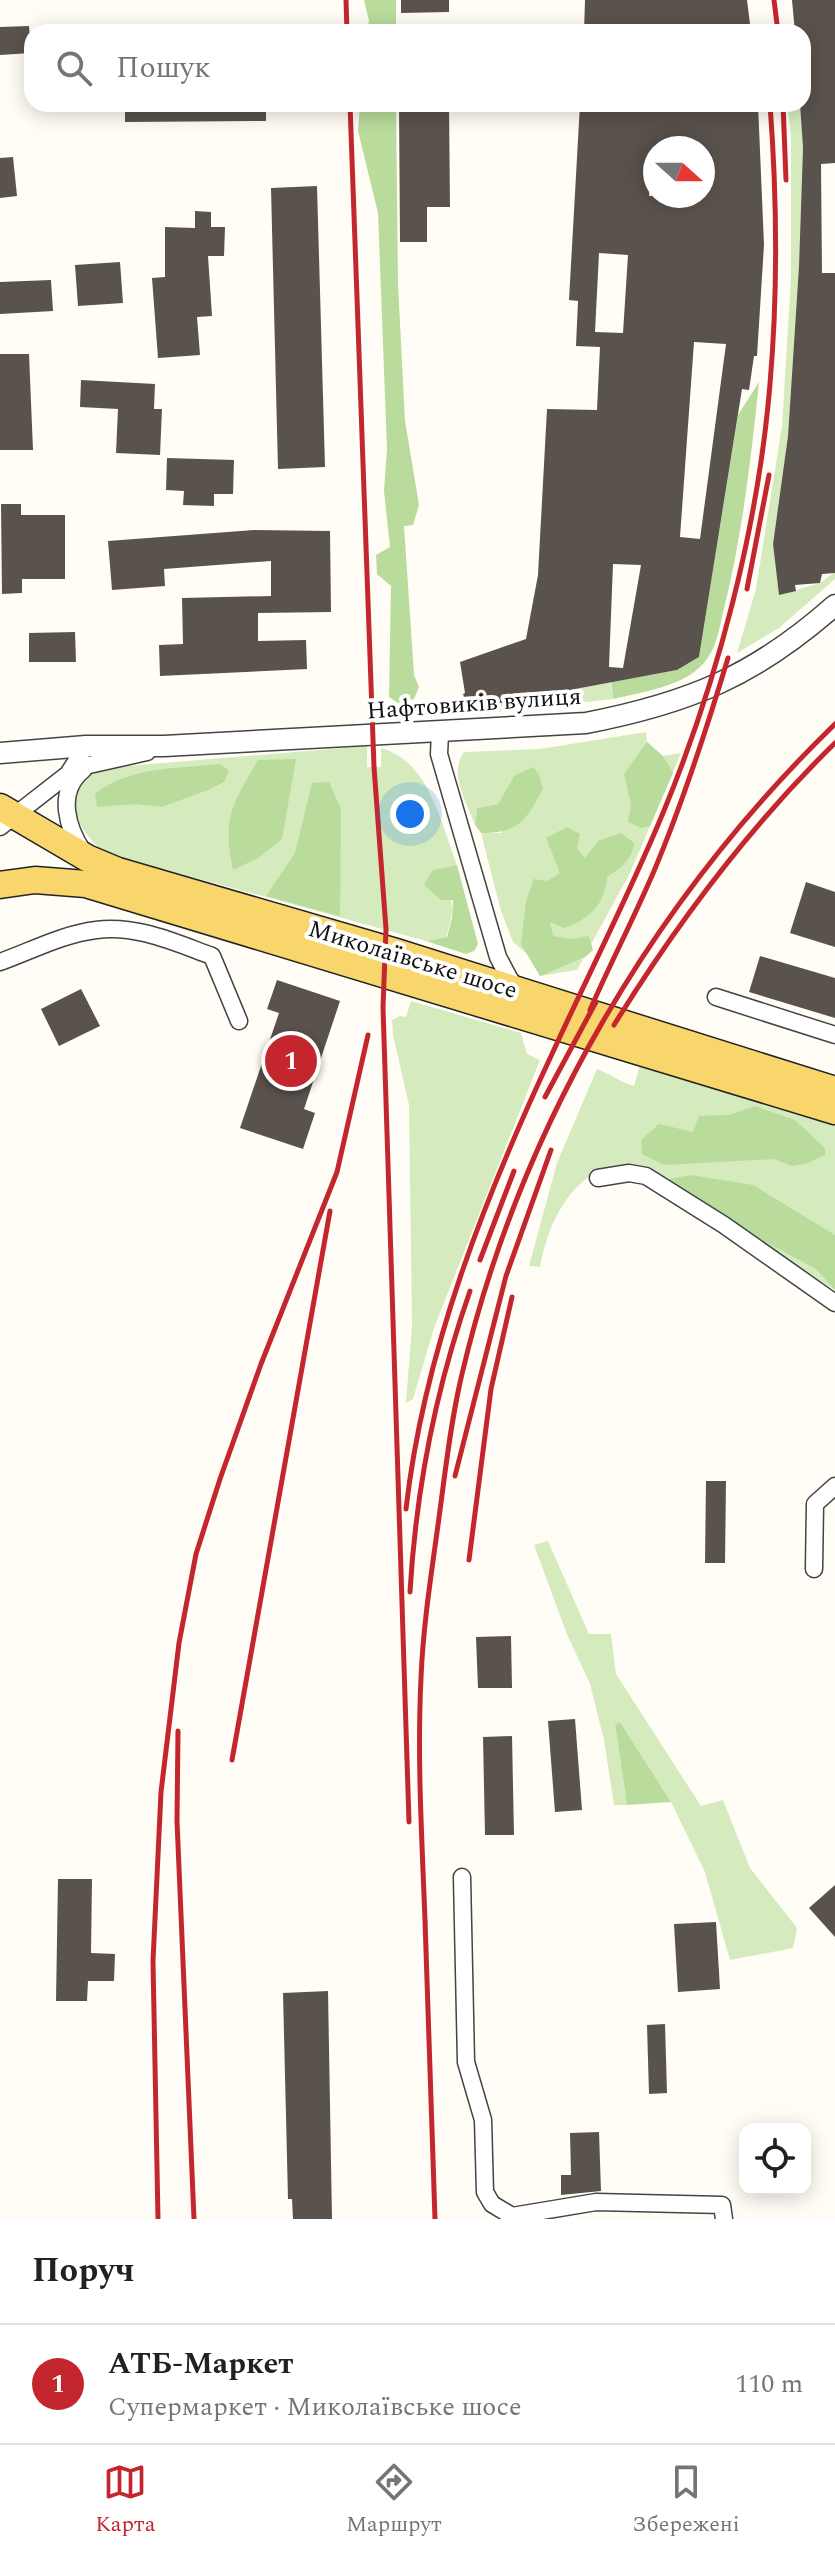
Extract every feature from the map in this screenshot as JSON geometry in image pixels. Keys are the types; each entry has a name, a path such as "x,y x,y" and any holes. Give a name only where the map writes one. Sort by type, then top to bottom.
{"main road":[{"name":"Миколаївське шосе","path":"5,816 118,871 835,1090"},
{"name":"Миколаївське шосе","path":"0,885 35,880 86,884 835,1111"}],"street":[{"name":"Нафтовиків вулиця","path":"0,753 87,756 164,746 586,723 689,698 757,664 805,631 835,605"},
{"path":"440,733 439,754 498,957 519,991"},
{"path":"5,816 68,774 87,756"},
{"path":"87,756 66,798 70,825 87,858"},
{"path":"0,962 98,929 156,936 212,956 239,1021"},
{"path":"716,997 835,1035"},
{"path":"598,1178 629,1173 646,1176 724,1225 835,1303"},
{"path":"814,1569 815,1504 835,1486"},
{"path":"462,1877 466,2062 483,2120 485,2192 492,2204 512,2216 596,2202 722,2205 724,2219"}],"green space":[{"path":"364,0 396,0 396,24 368,24"},
{"path":"359,112 396,112 398,284 405,421 419,505 413,525 404,526 414,675 419,687 414,699 398,703 389,697 391,586 377,574 376,555 390,547 384,491 387,449 378,213 358,131"},
{"path":"789,112 801,112 803,148 799,266 788,436 773,544 779,595 820,583 835,572 835,579 779,628 737,653 756,589 782,426 791,278"},
{"path":"759,382 741,527 714,646 703,664 684,678 661,688 613,699 611,682 677,670 699,657 738,415"},
{"path":"610,682 613,699 478,714 468,709"},
{"path":"646,732 647,742 663,756 681,753 630,873 577,970 540,976 527,954 513,942 501,911 481,833 501,833 514,776 498,804 477,808 475,825 460,788 460,761 464,752 540,749"},
{"path":"647,742 663,756 673,773 650,826 641,828 628,822 631,804 624,774"},
{"path":"367,746 367,767 381,767 381,748 397,755 422,780 439,813 457,865 433,870 451,901 446,937 426,941 105,853 85,831 75,809 79,787 103,768"},
{"path":"296,759 282,839 258,858 233,870 229,824 249,775 258,760"},
{"path":"220,764 229,771 224,782 162,807 136,804 97,807 95,794 123,778 154,770"},
{"path":"533,767 543,789 526,817 505,830 481,833 475,825 477,808 498,804 514,776"},
{"path":"329,782 341,809 340,916 266,896 295,853 312,783"},
{"path":"567,827 580,834 577,849 585,858 598,841 621,833 634,843 625,863 607,877 603,895 589,915 564,928 550,922 553,936 572,939 589,936 593,950 585,957 540,976 521,944 526,901 534,879 547,881 560,873 546,838"},
{"path":"457,865 478,944 474,951 466,954 426,941 447,937 453,900 441,900 424,885 433,870"},
{"path":"411,1001 521,1033 527,1054 540,1060 434,1328 413,1399 406,1403 412,1326 409,1105 392,1020 406,1017"},
{"path":"640,1065 835,1122 835,1290 670,1187 601,1169 577,1187 560,1210 547,1238 540,1267 529,1266 557,1163 597,1069 634,1086"},
{"path":"755,1106 795,1120 825,1148 825,1155 792,1166 774,1159 664,1165 642,1154 641,1140 659,1124 693,1132 699,1116 729,1115"},
{"path":"691,1175 753,1185 835,1235 835,1290 816,1269 670,1187 669,1179"},
{"path":"548,1541 589,1634 611,1634 616,1674 701,1806 723,1800 750,1868 797,1928 793,1948 730,1960 705,1872 671,1802 620,1722 615,1724 627,1805 614,1805 604,1740 590,1684 566,1632 534,1545"},
{"path":"620,1722 671,1802 627,1805 615,1724"}],"building":[{"path":"401,0 449,0 449,12 401,13"},
{"path":"585,0 747,0 750,24 584,24"},
{"path":"792,0 835,0 835,163 821,164 822,273 835,273 835,573 822,574 820,583 795,585 796,591 779,595 773,544 788,436 799,266 803,148 801,112 811,112 811,24 794,24"},
{"path":"24,26 24,53 0,55 0,27"},
{"path":"125,112 266,112 266,121 125,122"},
{"path":"399,112 449,112 450,207 427,207 427,242 400,242"},
{"path":"580,112 758,112 764,245 757,356 754,356 749,390 742,389 699,657 677,670 468,709 463,694 460,662 526,639 538,575 547,409 597,410 600,347 576,346 578,301 569,300","holes":["599,253 628,255 623,333 595,332","694,342 726,344 700,539 680,537","613,564 641,565 623,668 609,667"]},
{"path":"13,157 17,196 0,198 0,158"},
{"path":"317,186 325,467 278,469 271,188"},
{"path":"195,211 211,212 211,227 225,227 224,256 208,256 212,316 197,317 200,355 158,358 152,278 165,277 165,227 195,228"},
{"path":"120,262 123,303 78,306 75,265"},
{"path":"51,280 53,311 0,314 0,282"},
{"path":"0,354 29,354 33,450 0,450"},
{"path":"81,380 155,384 154,409 162,409 160,455 116,453 118,409 80,407"},
{"path":"167,458 234,460 233,494 214,494 214,506 183,505 184,491 166,490"},
{"path":"1,504 21,504 21,515 65,515 65,579 22,579 22,593 2,594"},
{"path":"254,530 330,531 331,612 258,613 258,641 306,640 307,669 160,676 159,645 183,644 182,598 271,596 271,561 164,569 165,586 112,590 108,541"},
{"path":"75,632 76,662 29,662 29,633"},
{"path":"806,882 835,892 835,947 790,933"},
{"path":"760,956 835,978 835,1018 749,992"},
{"path":"277,980 340,1001 304,1109 315,1113 303,1149 240,1128 279,1013 267,1009"},
{"path":"81,989 100,1026 59,1046 41,1009"},
{"path":"706,1481 726,1481 725,1563 705,1563"},
{"path":"511,1636 512,1688 478,1688 476,1637"},
{"path":"575,1719 582,1810 555,1812 548,1721"},
{"path":"512,1736 514,1835 485,1835 483,1737"},
{"path":"58,1879 92,1879 91,1953 115,1954 114,1981 88,1981 87,2001 56,2001"},
{"path":"835,1885 835,1937 809,1908"},
{"path":"716,1922 720,1989 678,1992 674,1924"},
{"path":"328,1991 332,2219 293,2219 292,2199 288,2199 283,1993"},
{"path":"665,2024 667,2093 649,2094 647,2025"},
{"path":"599,2132 601,2191 561,2195 561,2175 571,2175 570,2133"}],"railway":[{"path":"346,0 347,24"},
{"path":"774,0 777,24"},
{"path":"350,112 374,767 386,929 383,1007 409,1822"},
{"path":"406,1509 427,1391 442,1333 481,1219 527,1108 663,813 701,710 733,603 756,493 770,384 776,244 770,112"},
{"path":"783,112 786,180"},
{"path":"747,589 769,475"},
{"path":"590,1010 665,845 728,658"},
{"path":"435,2219 420,1799 420,1708 428,1602 451,1431 462,1374 487,1282 519,1193 558,1106 602,1022 653,942 709,865 769,792 835,724"},
{"path":"614,1025 716,877 773,808 835,743"},
{"path":"545,1097 596,1002"},
{"path":"158,2219 153,1961 161,1792 179,1643 196,1554 220,1479 261,1364 337,1172 368,1035"},
{"path":"455,1476 506,1276 551,1150"},
{"path":"480,1260 514,1171"},
{"path":"232,1760 330,1211"},
{"path":"410,1592 417,1515 430,1439 447,1364 470,1291"},
{"path":"469,1560 491,1389 512,1297"},
{"path":"178,1731 177,1821 194,2219"}],"place":[{"name":"АТБ-Маркет","path":"291,1061"}]}
